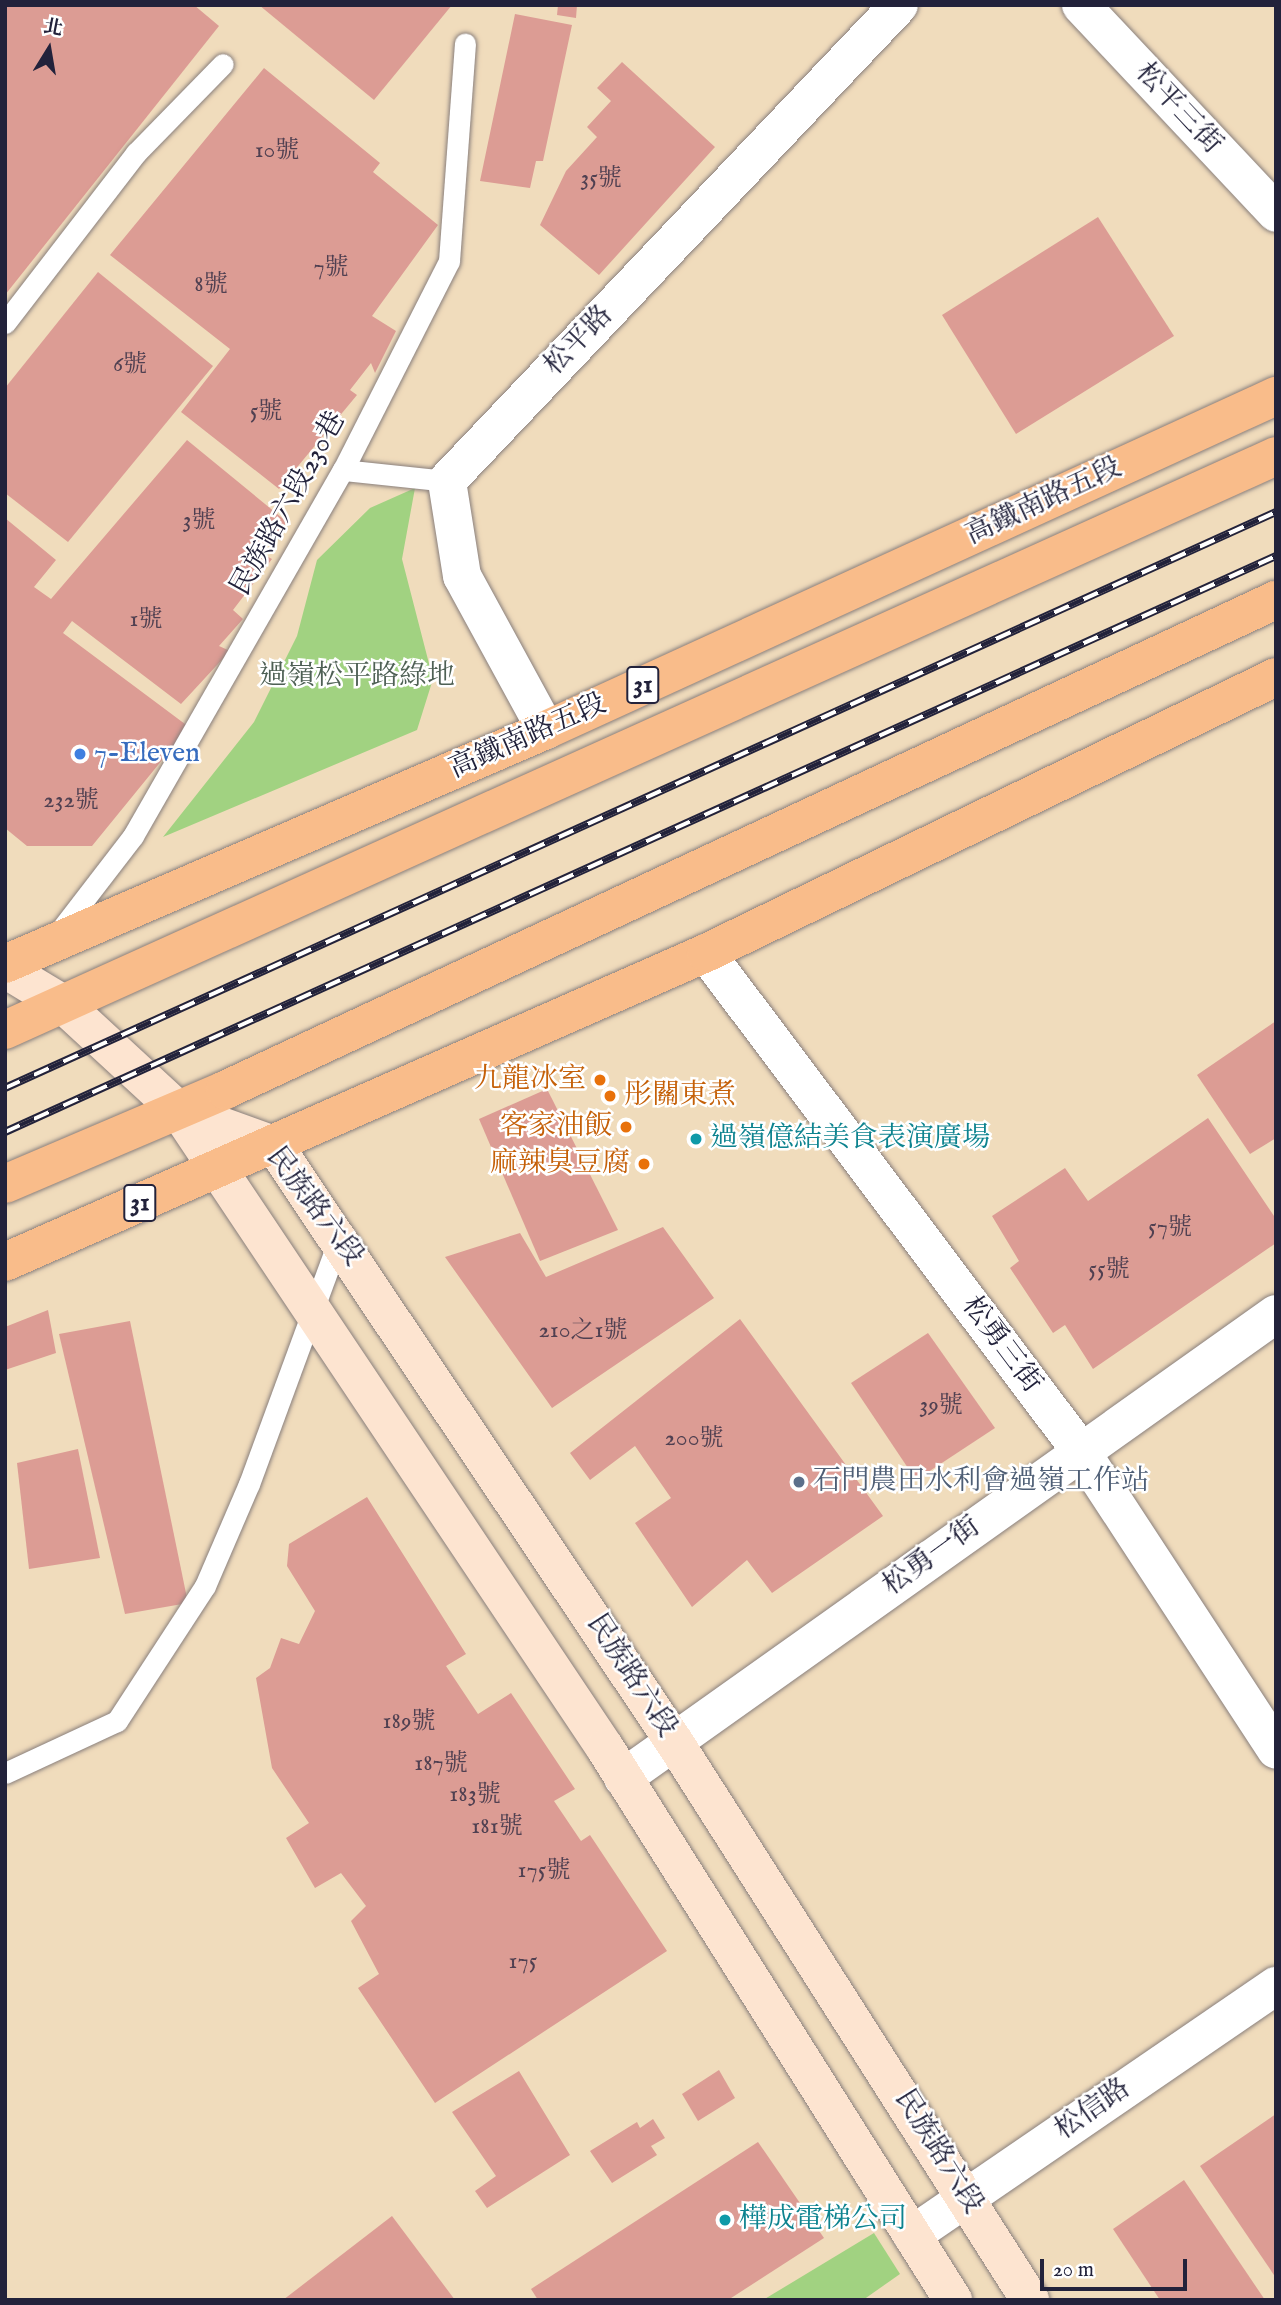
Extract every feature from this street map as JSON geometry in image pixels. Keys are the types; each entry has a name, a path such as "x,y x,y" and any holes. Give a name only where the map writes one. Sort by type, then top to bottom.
{"main road":[{"name":"高鐵南路五段","path":"5,967 546,730 1276,396"},
{"name":"高鐵南路五段","path":"63,1004 1276,456"},
{"name":"31","path":"5,1184 179,1111 1276,600"},
{"name":"31","path":"5,1262 706,953 1276,677"},
{"name":"民族路六段","path":"5,967 63,1004 179,1111 623,1778 953,2300"},
{"name":"31","path":"5,1030 63,1004"},
{"name":"民族路六段","path":"179,1111 274,1145 340,1237 675,1743 967,2197 1030,2300"}],"street":[{"name":"松平路","path":"447,481 899,5"},
{"name":"松平三街","path":"1081,5 1276,213"},
{"path":"447,481 462,576 546,730"},
{"name":"松勇三街","path":"706,953 1080,1450 1276,1750"},
{"name":"松勇一街","path":"623,1778 1080,1450 1276,1314"},
{"name":"松信路","path":"912,2235 1276,1986"}],"lane":[{"name":"民族路六段230巷","path":"46,949 133,836 343,470 449,261 465,44"},
{"path":"5,323 136,153 223,64"},
{"path":"343,470 447,481"},
{"path":"5,1773 117,1721 205,1586 249,1484 340,1237"}],"green space":[{"name":"過嶺松平路綠地","path":"415,488 402,559 433,679 417,730 163,837 254,722 297,636 317,560 370,508"},
{"path":"874,2233 900,2274 863,2300 763,2300"}],"building":[{"path":"5,5 194,5 219,26 5,295"},
{"path":"259,5 452,5 374,100"},
{"path":"558,5 577,5 576,18 557,15"},
{"path":"515,14 572,25 543,161 536,161 530,188 480,181"},
{"path":"622,62 715,147 599,275 540,225 566,171 597,137 587,127 611,101 597,88"},
{"path":"264,68 380,163 373,172 438,225 372,316 396,331 375,373 371,363 350,390 357,395 279,489 181,412 230,349 110,255"},
{"path":"1098,217 1174,336 1016,434 942,315"},
{"path":"98,272 213,366 68,542 5,493 5,388"},
{"path":"187,440 287,522 261,553 272,559 233,610 243,619 219,646 230,651 181,704 72,621 63,633 189,727 92,846 27,846 5,828 5,518 56,560 34,587 51,599"},
{"path":"1276,1021 1276,1138 1250,1154 1197,1075"},
{"path":"547,1089 618,1230 540,1261 479,1119"},
{"path":"1208,1118 1276,1219 1276,1243 1093,1369 1065,1325 1053,1333 1010,1268 1019,1261 992,1216 1065,1168 1088,1201"},
{"path":"663,1227 714,1298 552,1408 445,1257 520,1233 546,1277"},
{"path":"48,1310 56,1353 5,1370 5,1327"},
{"path":"740,1319 883,1516 772,1593 747,1560 692,1607 635,1523 671,1498 635,1446 590,1480 570,1453"},
{"path":"130,1321 188,1603 125,1614 59,1334"},
{"path":"928,1333 995,1428 916,1480 851,1383"},
{"path":"78,1449 100,1558 29,1569 17,1463"},
{"path":"367,1497 466,1654 446,1666 478,1714 511,1693 575,1789 554,1801 581,1841 590,1835 667,1951 435,2103 358,1988 379,1974 351,1921 366,1906 341,1873 315,1888 286,1838 309,1823 272,1768 256,1678 270,1668 281,1638 299,1644 315,1611 287,1566 289,1544"},
{"path":"719,2070 735,2098 698,2121 682,2094"},
{"path":"519,2071 570,2155 487,2208 475,2191 496,2176 452,2112"},
{"path":"1276,2114 1276,2278 1200,2166"},
{"path":"653,2119 665,2138 651,2146 657,2155 612,2183 590,2151 637,2122 640,2128"},
{"name":"樺成電梯公司","path":"758,2142 824,2238 728,2300 538,2300 531,2289"},
{"path":"1184,2180 1265,2300 1160,2300 1113,2229"},
{"path":"392,2216 455,2300 283,2300"}],"railway":[{"path":"5,1088 1276,512"},
{"path":"5,1132 1276,556"}],"place":[{"name":"7-Eleven","path":"80,754"},
{"name":"九龍冰室","path":"600,1080"},
{"name":"彤關東煮","path":"610,1096"},
{"name":"客家油飯","path":"626,1127"},
{"name":"過嶺億結美食表演廣場","path":"696,1139"},
{"name":"麻辣臭豆腐","path":"644,1164"},
{"name":"石門農田水利會過嶺工作站","path":"799,1482"},
{"name":"樺成電梯公司","path":"725,2220"}]}
